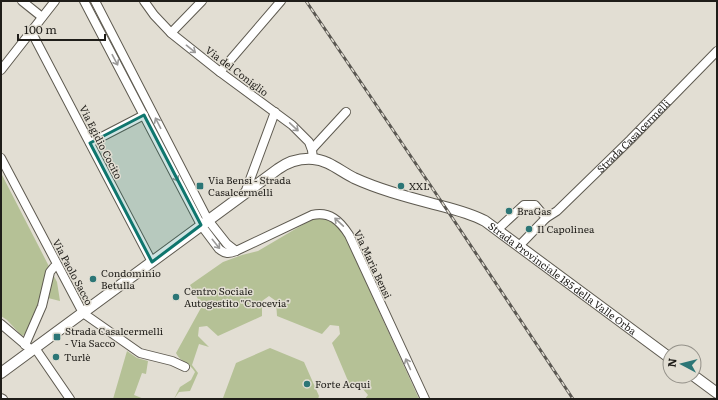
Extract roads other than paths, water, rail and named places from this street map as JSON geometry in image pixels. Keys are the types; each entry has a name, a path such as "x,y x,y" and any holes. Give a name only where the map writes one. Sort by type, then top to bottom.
{"main road":[{"path":"1,373 31,348 83,313 286,164 302,159 314,159"},
{"name":"Strada Provinciale 185 della Valle Orba","path":"314,159 328,163 348,175 370,185 477,217 498,230 662,352"},
{"path":"702,382 717,393"}],"street":[{"path":"22,1 42,17"},
{"path":"1,70 55,1"},
{"name":"Via Maria Bensi","path":"84,1 144,115 204,223 236,251 312,215 325,214 338,219 350,235 425,399"},
{"name":"Via Maria Bensi","path":"95,1 204,223"},
{"name":"Via del Coniglio","path":"144,1 154,15 171,32 220,72 292,125 309,142 314,159"},
{"path":"171,32 202,1"},
{"path":"220,72 281,1"},
{"name":"Via Egidio Cocito","path":"32,31 152,262"},
{"name":"Strada Casalcermelli","path":"519,246 546,218 557,211 635,135 717,51"},
{"path":"245,193 275,112"},
{"path":"312,148 346,112"},
{"path":"90,143 144,115"},
{"name":"Via Paolo Sacco","path":"1,158 83,313 140,353 172,361 185,367"},
{"path":"498,230 524,205 535,205 546,218"},
{"path":"31,348 50,272 54,267"},
{"path":"1,324 31,348 70,399"}],"railway":[{"path":"306,1 573,399"}],"place":[{"name":"Via Bensi - Strada Casalcermelli","path":"200,186"},
{"name":"XXL","path":"401,186"},
{"name":"BraGas","path":"509,211"},
{"name":"Il Capolinea","path":"529,229"},
{"name":"Condominio Betulla","path":"93,279"},
{"name":"Centro Sociale Autogestito \"Crocevia\"","path":"176,297"},
{"name":"Strada Casalcermelli - Via Sacco","path":"57,337"},
{"name":"Turlè","path":"56,357"},
{"name":"Forte Acqui","path":"307,384"}]}
